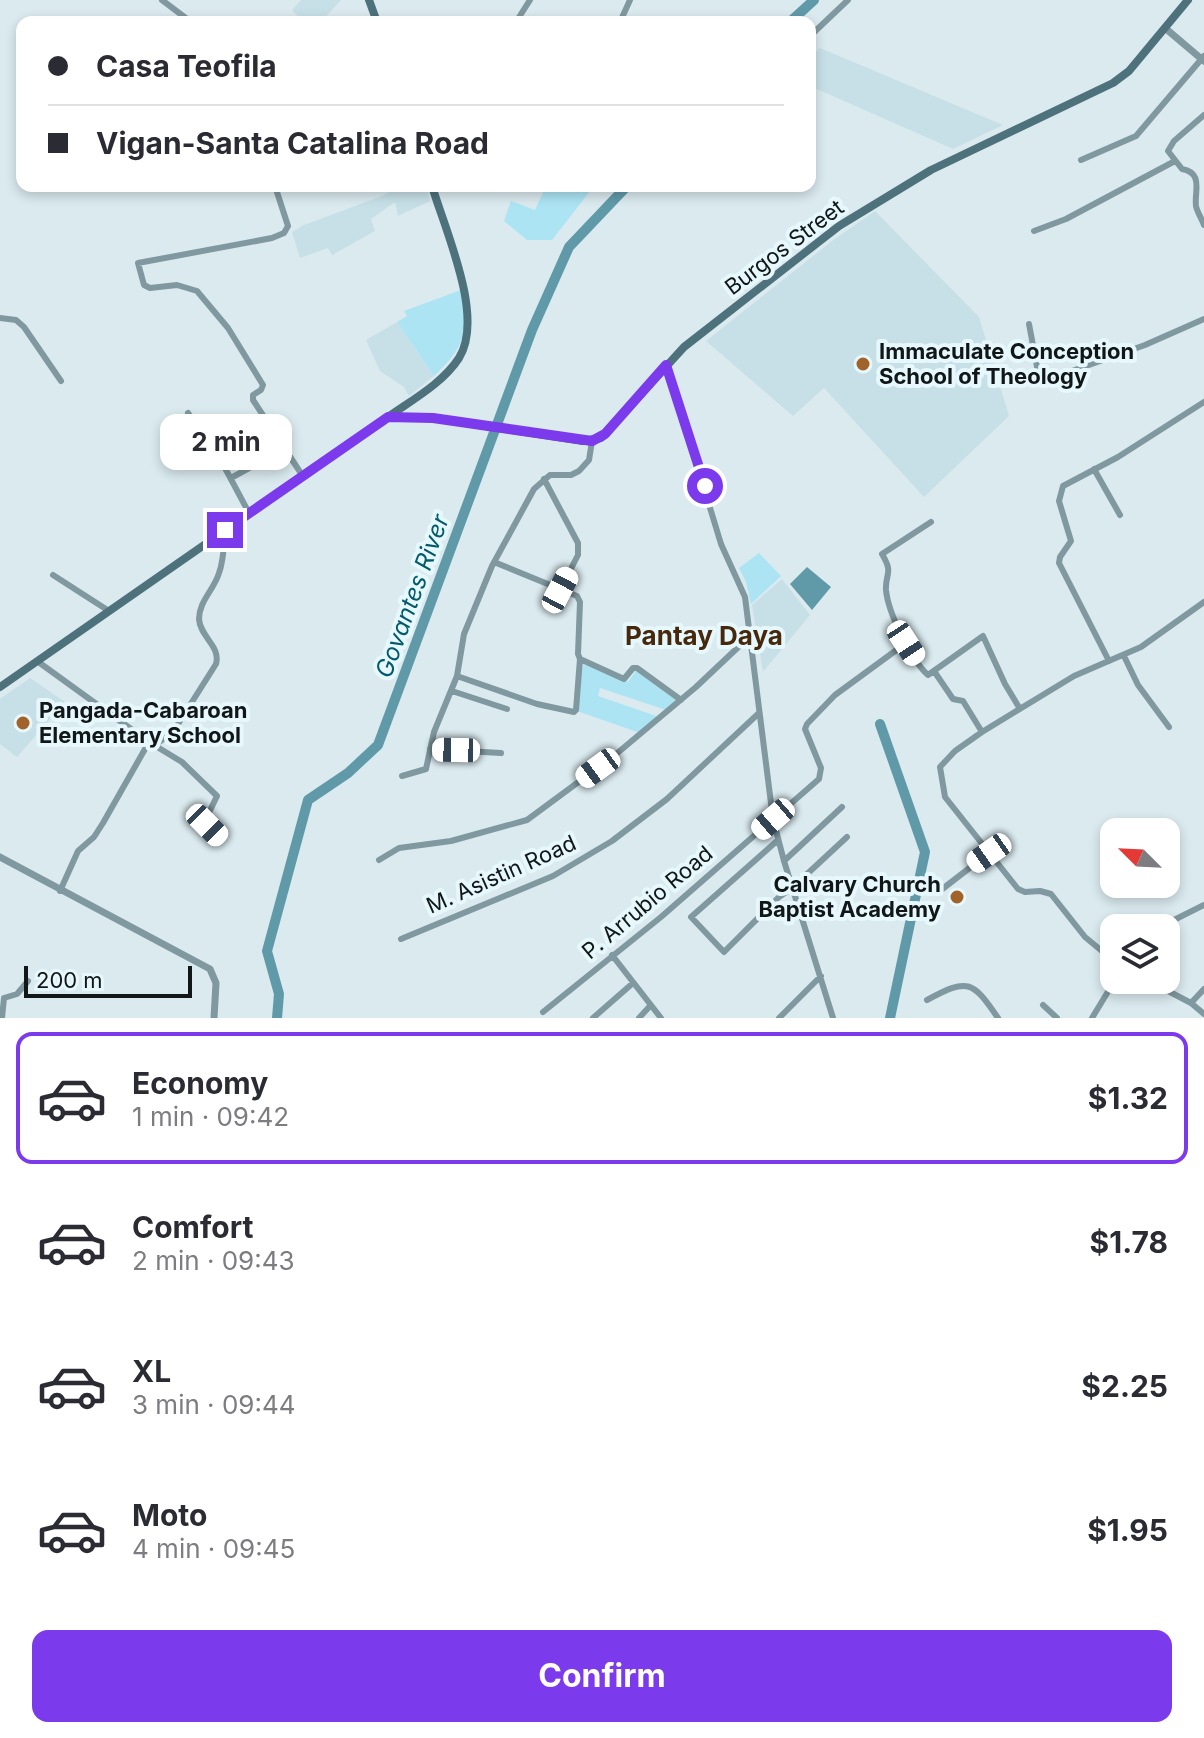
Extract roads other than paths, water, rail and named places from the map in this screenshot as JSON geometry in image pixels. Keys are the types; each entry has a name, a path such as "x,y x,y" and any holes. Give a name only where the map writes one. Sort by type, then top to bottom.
{"main road":[{"name":"Burgos Street","path":"592,441 605,434 666,365 701,332 824,237 872,204 931,170 1113,83 1129,71 1188,0"},
{"path":"0,687 419,395 443,377 459,359 465,347 469,315 465,290 434,192"},
{"path":"419,395 417,406 421,417"},
{"path":"388,417 421,417 592,441"}],"street":[{"path":"162,0 183,16"},
{"path":"816,30 848,0"},
{"path":"1081,160 1136,136 1203,59 1165,28"},
{"path":"1204,115 1168,151 1182,169 1195,176 1199,188 1196,206 1204,225"},
{"path":"1034,231 1066,219 1175,161"},
{"path":"277,192 288,226 284,233 272,238 138,263 144,285 150,288 177,285 197,291 228,328 263,385 253,395 253,400 302,475"},
{"path":"0,318 16,320 24,327 61,381"},
{"path":"1029,324 1038,372 1044,381 1145,345 1204,319"},
{"path":"666,365 721,544 742,589 773,819 833,1018"},
{"path":"1109,661 1059,563 1071,541 1059,493 1067,483 1204,402"},
{"path":"188,413 231,478 249,513"},
{"path":"231,478 260,462 259,447 275,436"},
{"path":"402,776 426,770 434,732 457,676 464,634 494,562 529,497 544,479 579,471 589,460 592,441"},
{"path":"1094,469 1120,515"},
{"path":"544,479 578,543 578,555 560,590"},
{"path":"931,522 882,554 890,571 886,588 889,603 906,643 925,674 934,671 983,636 1020,709"},
{"path":"60,891 78,851 94,837 152,743 173,732 216,664 217,652 202,632 199,615 220,573 225,530"},
{"path":"457,676 508,695 576,710 580,659 579,599 576,595 494,562"},
{"path":"53,575 109,611"},
{"path":"1100,949 1085,937 1054,896 1044,891 1020,891 945,797 940,767 943,761 982,732 1074,676 1141,647 1204,602"},
{"path":"379,860 399,848 451,841 523,822 615,755 749,637"},
{"name":"P. Arrubio Road","path":"543,1012 661,917 821,776 821,768 805,729 807,724 835,695 906,643"},
{"path":"1124,656 1138,685 1169,727"},
{"path":"580,659 624,679 633,668 637,668 681,700"},
{"path":"37,661 182,762 216,795 217,800 205,821 219,837"},
{"path":"934,671 953,699 963,701 982,732"},
{"path":"452,691 507,709"},
{"name":"M. Asistin Road","path":"401,939 553,876 612,841 667,799 759,713"},
{"path":"430,749 501,753"},
{"path":"784,861 842,807"},
{"path":"778,840 691,917 724,952 774,901 847,837"},
{"path":"941,890 989,853"},
{"path":"0,857 210,969 216,983 214,1018"},
{"path":"1180,917 1204,905"},
{"path":"612,955 661,1018"},
{"path":"779,1018 821,976"},
{"path":"2,1018 2,998 17,994 28,981"},
{"path":"593,1018 633,983"},
{"path":"927,1000 952,987 964,985 982,995 998,1018"},
{"path":"1191,1003 1204,989"},
{"path":"1102,1018 1093,1015 1106,994"},
{"path":"1174,994 1191,1003 1204,1016"},
{"path":"1043,1005 1057,1018"},
{"path":"639,1018 650,1006"}],"waterway":[{"name":"Govantes River","path":"797,16 814,0"},
{"name":"Govantes River","path":"277,1018 279,994 267,951 308,800 348,773 378,745 532,330 569,247 621,192"},
{"path":"880,724 925,852 890,1018"}],"place":[{"name":"Immaculate Conception School of Theology","path":"863,364"},
{"name":"Pangada-Cabaroan Elementary School","path":"23,723"},
{"name":"Calvary Church Baptist Academy","path":"957,897"}],"district":[{"name":"Pantay Daya","path":"704,635"}]}
